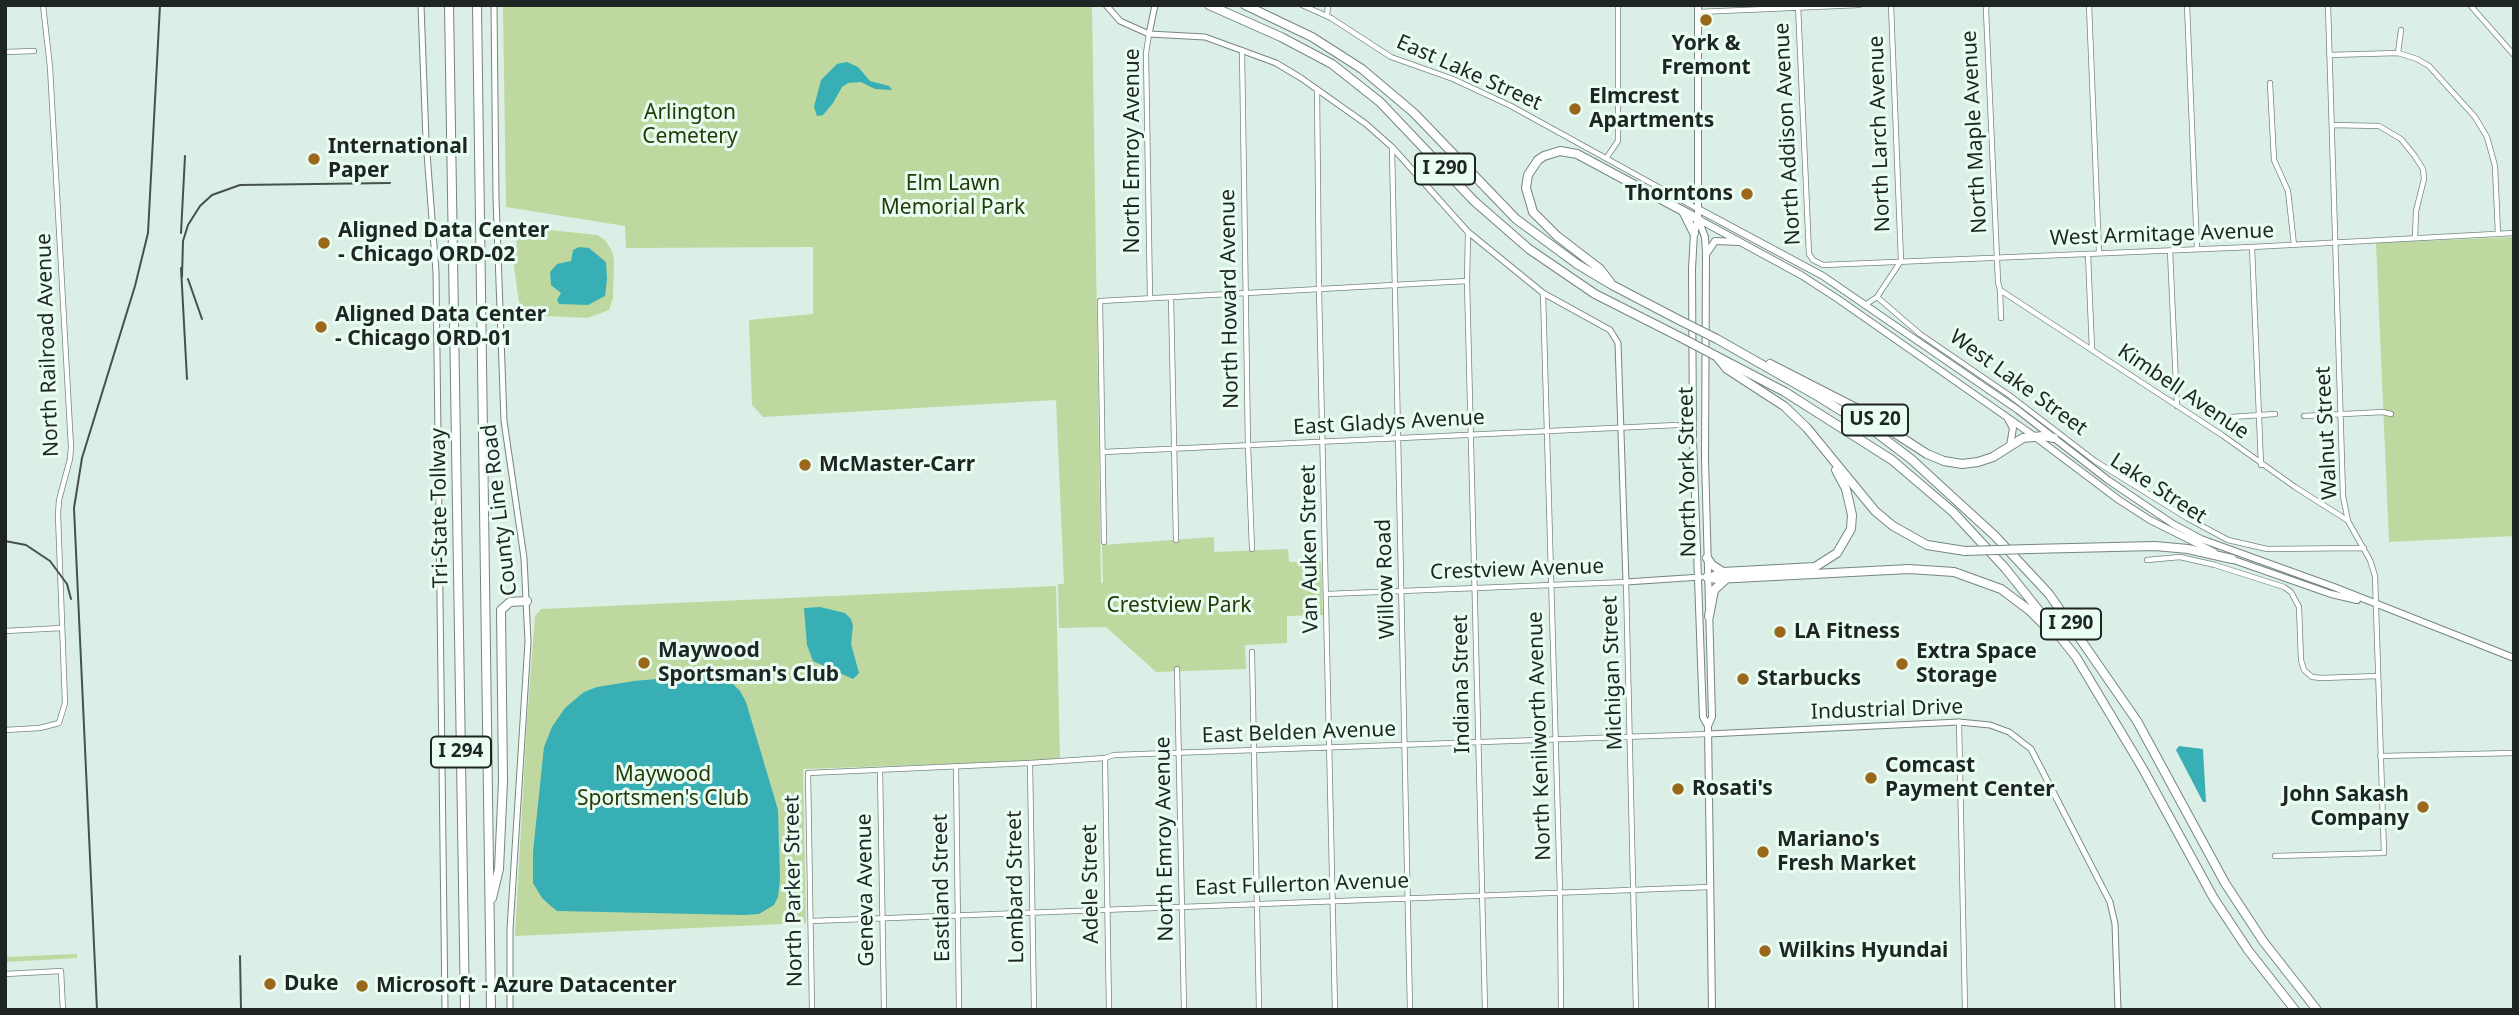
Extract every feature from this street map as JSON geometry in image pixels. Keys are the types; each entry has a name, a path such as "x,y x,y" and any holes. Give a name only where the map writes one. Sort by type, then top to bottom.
{"highway":[{"name":"Tri-State Tollway","path":"449,5 465,1010"},
{"name":"Tri-State Tollway","path":"477,5 491,1010"},
{"name":"I 290","path":"1209,5 1281,37 1332,64 1380,102 1474,201 1529,249 1595,294 1785,392 1892,460 1953,512 2006,568 2076,657 2143,769 2213,897 2248,950 2295,1010"},
{"name":"I 290","path":"1245,5 1312,37 1362,69 1414,113 1516,219 1577,264 1819,397 1892,445 1996,536 2049,594 2137,722 2225,883 2263,941 2317,1010"},
{"path":"1612,285 1600,269 1557,236 1533,212 1526,188 1528,175 1534,164 1552,153 1568,152 1682,210 1698,214"},
{"path":"1682,210 1694,233"},
{"name":"US 20","path":"1717,339 1805,380 1856,408 1927,454 1944,461 1962,464 1978,462 1993,457 2023,438 2054,438"},
{"name":"US 20","path":"1716,356 1727,369 1784,406 1807,428 1875,511 1893,526 1927,545 1965,551 2155,546 2188,549 2232,559"},
{"path":"1706,577 1717,579 1724,575 1815,567 1837,554 1851,529 1852,515 1846,489 1825,450"},
{"path":"1707,558 1724,575 1909,569 1954,572 2001,589 2029,610 2076,657"},
{"path":"1709,616 1714,590 1724,575"},
{"path":"489,912 499,869 503,781 501,610 510,602 527,601"}],"main road":[{"name":"North York Street","path":"1698,9 1698,214 1694,233 1693,440 1709,616 1712,717 1708,730 1712,1010"},
{"name":"North York Street","path":"1698,214 1705,237 1706,254 1707,558 1703,717 1708,730"},
{"name":"Lake Street","path":"1698,214 1838,299 2150,520 2182,538 2232,559 2320,590 2375,604"},
{"name":"Lake Street","path":"1698,214 1823,276 2018,410 2149,509 2202,539 2334,587 2514,658"},
{"path":"1706,254 1715,242 1723,240 1743,243"},
{"path":"2005,415 2013,428 2010,446"}],"street":[{"name":"North Railroad Avenue","path":"5,730 40,728 59,723 64,714 65,703 58,515 71,447 50,67 43,5"},
{"path":"421,5 426,140 436,272 445,1010"},
{"name":"County Line Road","path":"494,5 496,198 504,421 524,558 528,642 510,929 510,1010"},
{"path":"1106,5 1120,21 1149,34 1205,37 1242,49 1276,63 1317,89 1366,124 1392,147 1468,232 1543,293"},
{"name":"North Emroy Avenue","path":"1150,298 1146,52 1155,5"},
{"name":"East Lake Street","path":"1302,5 1327,16 1391,57 1453,79 1510,106 1606,157 1698,214"},
{"path":"1327,16 1328,5"},
{"path":"1606,157 1618,141 1618,5"},
{"path":"1698,9 1859,5"},
{"name":"North Larch Avenue","path":"1891,5 1901,261"},
{"name":"North Maple Avenue","path":"1987,5 1997,282 2000,289 2001,318"},
{"path":"2089,5 2099,253"},
{"path":"2188,5 2197,250"},
{"name":"Walnut Street","path":"2275,856 2384,853 2375,576 2364,548 2348,521 2343,496 2328,5"},
{"path":"2469,5 2514,55"},
{"name":"North Addison Avenue","path":"1798,7 1809,254 1813,260"},
{"path":"2398,52 2400,30"},
{"name":"North Howard Avenue","path":"1242,49 1252,549"},
{"path":"5,52 34,51"},
{"path":"2329,55 2398,52 2428,66 2475,117 2490,146 2494,166 2498,234"},
{"path":"2270,83 2274,160 2288,191 2294,245"},
{"name":"Van Auken Street","path":"1317,89 1335,1010"},
{"path":"2332,125 2378,126 2401,139 2414,155 2423,169 2424,179 2416,211 2415,238"},
{"name":"Willow Road","path":"1392,147 1410,1010"},
{"name":"Indiana Street","path":"1468,232 1485,1010"},
{"name":"West Armitage Avenue","path":"1813,260 1823,265 2197,250 2514,233"},
{"path":"2252,247 2261,465"},
{"path":"2170,251 2176,406"},
{"path":"2088,254 2092,350"},
{"path":"1864,305 1877,297 1901,261"},
{"path":"1104,542 1100,301 1467,281"},
{"name":"Kimbell Avenue","path":"2000,289 2348,521"},
{"name":"Michigan Street","path":"1543,293 1599,324 1615,336 1618,343 1635,890 1636,1010"},
{"name":"North Kenilworth Avenue","path":"1543,293 1560,891 1560,1010"},
{"path":"1171,297 1176,540"},
{"name":"West Lake Street","path":"1877,297 1920,334 2095,461 2228,540 2255,548 2364,548"},
{"path":"2304,416 2382,412 2391,414"},
{"path":"2231,417 2275,414"},
{"name":"East Gladys Avenue","path":"1102,452 1677,425"},
{"path":"2147,560 2180,557 2284,587 2291,592 2299,607 2301,660 2304,670 2312,677 2322,678 2377,677"},
{"name":"Crestview Avenue","path":"1327,594 1706,577"},
{"path":"5,631 62,628"},
{"path":"1252,652 1259,1010"},
{"name":"North Emroy Avenue","path":"1177,668 1184,1010"},
{"path":"1959,722 1965,1010"},
{"name":"Industrial Drive","path":"1708,730 1959,722 1990,725 2009,732 2031,749 2109,898 2114,913 2118,1010"},
{"name":"East Belden Avenue","path":"808,773 1030,763 1105,758 1114,755 1708,730"},
{"path":"2380,756 2514,753"},
{"name":"Adele Street","path":"1105,758 1109,1010"},
{"name":"Lombard Street","path":"1030,763 1034,1010"},
{"name":"Eastland Street","path":"956,766 959,1010"},
{"name":"Geneva Avenue","path":"880,770 884,1010"},
{"name":"North Parker Street","path":"808,773 812,1010"},
{"name":"East Fullerton Avenue","path":"811,921 1257,902 1710,887"},
{"path":"5,974 61,971 63,1010"}],"green space":[{"path":"503,5 1092,5 1101,583 1102,545 1214,537 1214,552 1288,549 1289,562 1321,561 1323,615 1287,616 1287,643 1245,645 1246,669 1156,672 1106,627 1059,628 1058,584 1064,584 1056,400 763,417 752,405 749,320 813,314 813,247 626,248 625,226 506,207"},
{"path":"522,227 597,235 605,240 614,260 613,298 609,310 587,318 524,315 519,303 514,266 519,229"},
{"path":"2514,237 2514,536 2389,542 2376,243"},
{"name":"Maywood Sportsmen's Club","path":"1056,586 1060,760 803,769 806,923 515,936 535,616 541,609"},
{"path":"77,954 77,958 5,962 5,957"}],"water":[{"path":"847,62 858,67 870,81 889,86 892,90 875,89 861,82 848,83 842,87 823,115 817,116 814,107 821,80 837,64"},
{"path":"579,247 589,248 606,262 605,296 588,305 559,304 557,300 561,293 551,285 550,272 557,264 571,261 573,250"},
{"path":"820,607 845,613 851,619 851,644 859,673 853,679 813,661 807,645 804,608"},
{"path":"712,674 726,677 740,691 746,702 778,810 780,879 774,905 759,914 744,915 557,911 542,898 533,883 533,852 544,747 552,727 565,708 584,692 597,687"},
{"path":"2179,746 2203,749 2206,802 2203,802 2176,750"}],"railway":[{"path":"97,1010 74,508 82,458 135,286 148,233 160,5"},
{"path":"181,233 185,156"},
{"path":"182,277 183,241 188,225 200,206 212,195 240,185 390,183"},
{"path":"181,268 187,379"},
{"path":"188,279 202,319"},
{"path":"5,541 26,545 50,561 67,584 71,599"},
{"path":"240,956 241,1010"}],"place":[{"name":"York & Fremont","path":"1706,20"},
{"name":"Elmcrest Apartments","path":"1575,109"},
{"name":"International Paper","path":"314,159"},
{"name":"Thorntons","path":"1747,194"},
{"name":"Aligned Data Center - Chicago ORD-02","path":"324,243"},
{"name":"Aligned Data Center - Chicago ORD-01","path":"321,327"},
{"name":"McMaster-Carr","path":"805,465"},
{"name":"LA Fitness","path":"1780,632"},
{"name":"Maywood Sportsman's Club","path":"644,663"},
{"name":"Extra Space Storage","path":"1902,664"},
{"name":"Starbucks","path":"1743,679"},
{"name":"Comcast Payment Center","path":"1871,778"},
{"name":"Rosati's","path":"1678,789"},
{"name":"John Sakash Company","path":"2423,807"},
{"name":"Mariano's Fresh Market","path":"1763,852"},
{"name":"Wilkins Hyundai","path":"1765,951"},
{"name":"Duke","path":"270,984"},
{"name":"Microsoft - Azure Datacenter","path":"362,986"}],"park label":[{"name":"Arlington Cemetery","path":"690,125"},
{"name":"Elm Lawn Memorial Park","path":"953,196"},
{"name":"Crestview Park","path":"1179,606"}]}
